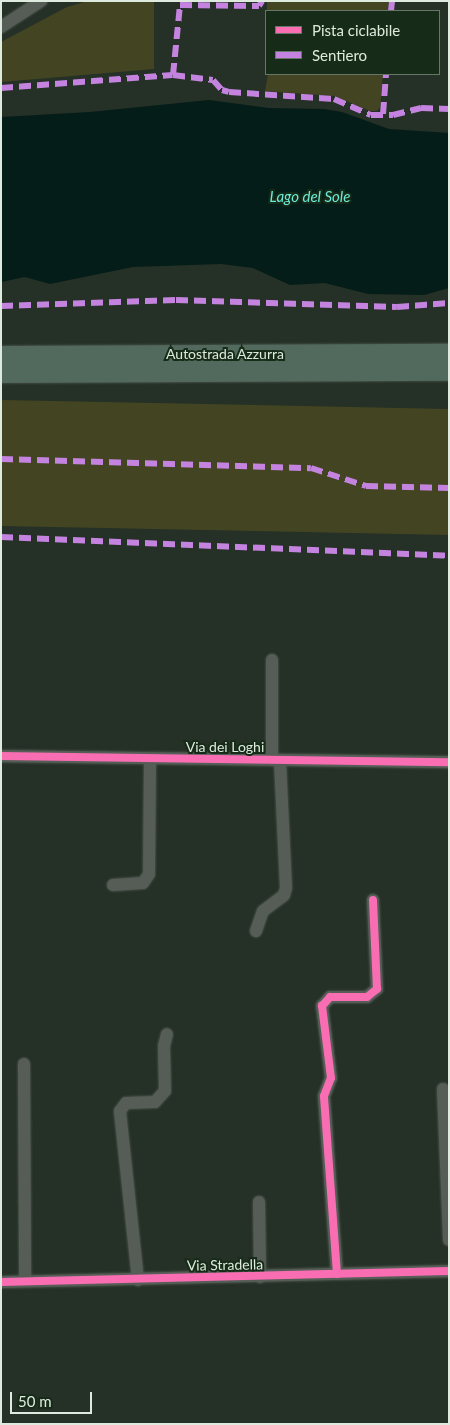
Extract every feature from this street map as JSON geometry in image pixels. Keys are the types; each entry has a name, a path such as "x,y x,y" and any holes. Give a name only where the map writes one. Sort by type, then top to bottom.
{"highway":[{"name":"Autostrada Azzurra","path":"1,355 449,353"},
{"name":"Autostrada Azzurra","path":"1,373 449,371"}],"street":[{"path":"1,27 41,1"},
{"path":"256,931 263,911 284,895 286,888 276,760 272,660"},
{"name":"Via dei Loghi","path":"1,756 449,762"},
{"path":"113,886 142,883 150,874 150,759"},
{"path":"337,1274 324,1096 331,1078 322,1006 330,997 370,996 377,989 373,900"},
{"path":"138,1280 120,1111 126,1103 155,1102 165,1091 164,1046 167,1034"},
{"path":"24,1064 25,1281"},
{"path":"444,1089 449,1240"},
{"path":"259,1202 260,1277"},
{"name":"Via Stradella","path":"1,1282 449,1271"}],"green space":[{"path":"88,1 154,1 154,69 1,82 1,42 67,7"},
{"path":"267,1 389,1 388,10 267,10"},
{"path":"268,75 383,75 380,107 377,111 370,111 335,96 265,91"},
{"path":"1,400 449,409 449,535 1,526"}],"water":[{"name":"Lago del Sole","path":"209,100 268,108 324,109 342,112 389,129 449,133 449,288 424,295 368,294 325,283 290,285 253,268 221,264 133,267 50,284 25,277 1,282 1,117 90,112"}],"marked path":[{"path":"173,75 180,5 259,6 262,1"},
{"path":"391,10 392,1"},
{"path":"1,88 173,75 213,80 222,90 229,92 334,99 371,115 393,115 421,108 449,109"},
{"path":"383,114 386,75"},
{"path":"1,306 176,300 397,307 449,303"},
{"path":"1,459 311,468 366,486 449,488"},
{"path":"1,537 449,556"}],"cycle path":[{"path":"1,756 449,762"},
{"path":"337,1274 324,1096 331,1078 322,1006 330,997 367,997 377,989 373,900"},
{"path":"1,1282 449,1271"}]}
